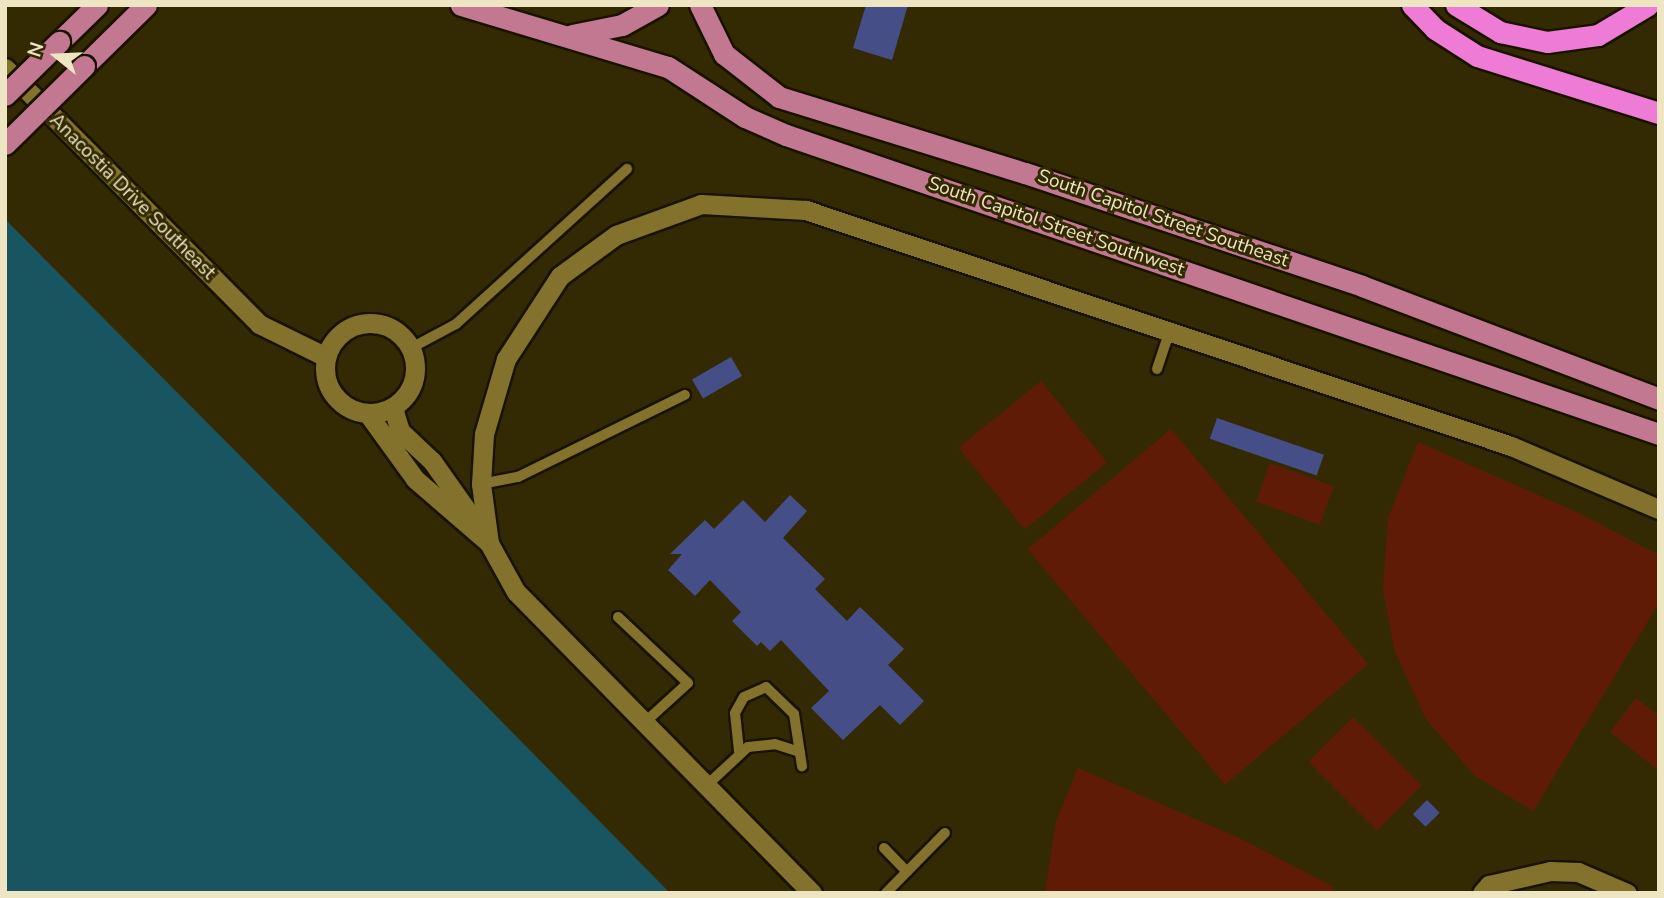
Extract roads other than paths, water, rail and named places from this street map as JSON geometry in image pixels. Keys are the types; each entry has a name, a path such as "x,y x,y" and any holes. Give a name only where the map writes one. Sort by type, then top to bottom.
{"highway":[{"path":"1412,5 1442,34 1477,56 1659,113"},
{"path":"1456,5 1500,32 1547,42 1598,35 1648,5"}],"main road":[{"path":"5,95 97,5"},
{"path":"5,144 146,5"},
{"name":"South Capitol Street Southwest","path":"461,5 668,67 745,117 786,135 1659,434"},
{"path":"563,36 622,25 658,5"},
{"name":"South Capitol Street Southeast","path":"700,5 724,54 779,97 1337,278 1659,399"}],"street":[{"name":"Anacostia Drive Southeast","path":"5,68 259,324 326,357"},
{"path":"489,543 481,484 493,401 506,359 540,300 560,276 616,235 701,204 807,211 1511,446 1659,509"},
{"path":"365,323 392,328 411,348 411,388 393,408 368,414 345,406 329,388 326,357 340,334 365,323"},
{"path":"393,408 400,431 432,461 489,543 516,592 812,893"},
{"path":"368,414 415,479 489,543"},
{"path":"1482,893 1489,886 1550,871 1578,873 1628,893"}],"lane":[{"path":"411,348 456,324 627,169"},
{"path":"1157,369 1170,330"},
{"path":"481,484 518,477 685,395"},
{"path":"618,617 688,682 644,723"},
{"path":"739,751 735,713 744,697 766,687 794,714 802,766"},
{"path":"706,786 739,751 775,744 800,752"},
{"path":"886,893 946,833"},
{"path":"884,849 907,872"}],"water":[{"path":"5,219 307,523 670,893 5,893"}]}
